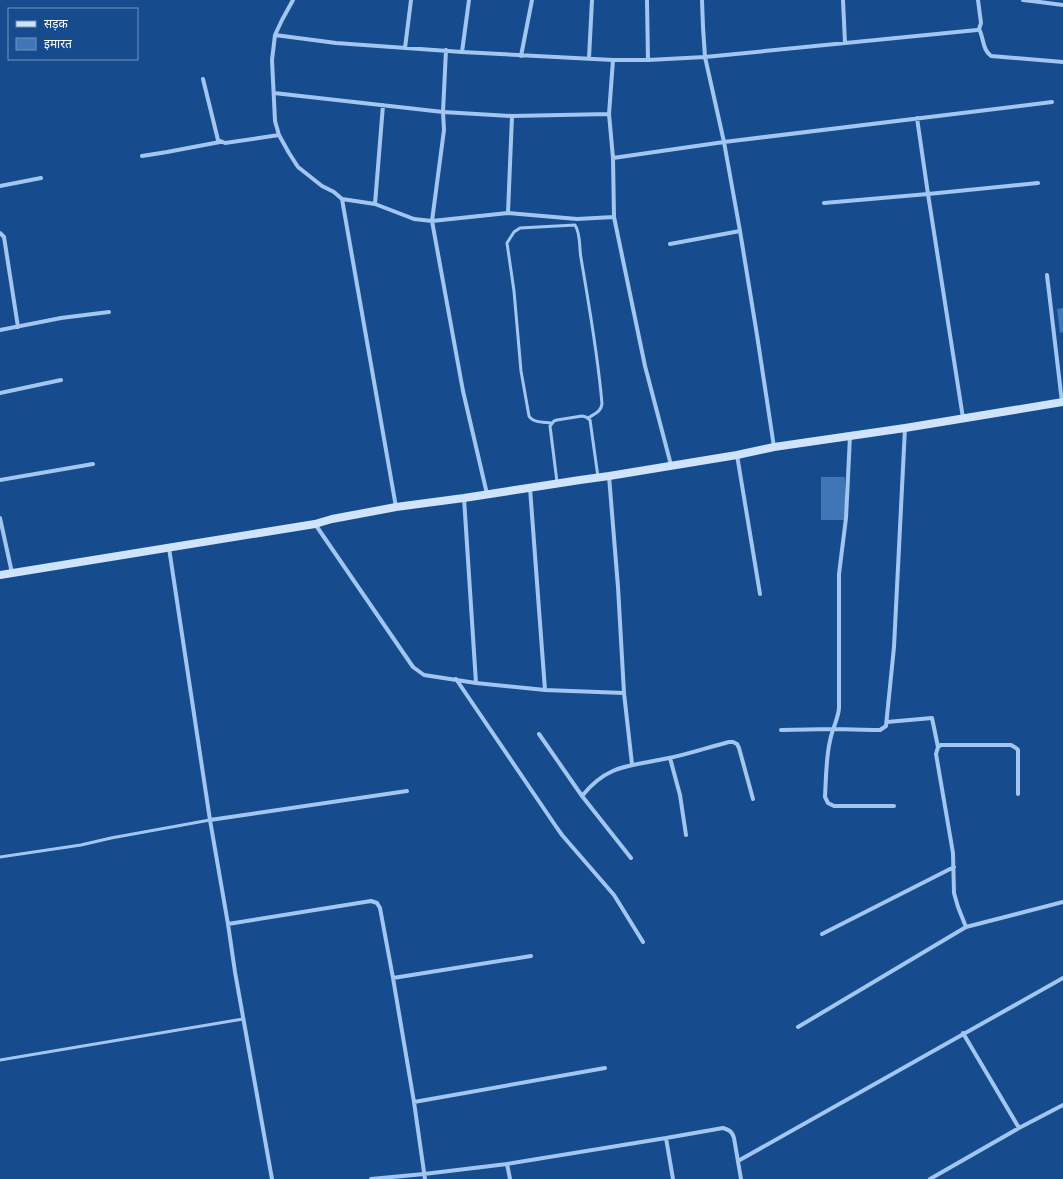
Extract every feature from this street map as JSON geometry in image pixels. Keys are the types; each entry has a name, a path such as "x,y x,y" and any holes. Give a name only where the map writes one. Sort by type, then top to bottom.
{"main road":[{"path":"0,575 315,524 332,519 396,507 487,495 609,476 737,455 774,446 905,428 1062,402"}],"street":[{"path":"293,0 276,35 272,60 275,121 279,135 288,153 298,166 322,186 334,192 342,199 375,204 414,219 432,221 508,213 577,219 614,217"},
{"path":"405,48 411,0"},
{"path":"462,52 469,0"},
{"path":"521,56 532,0"},
{"path":"589,58 592,0"},
{"path":"647,0 648,60"},
{"path":"702,0 705,57 724,142 740,231 774,446"},
{"path":"843,0 845,43"},
{"path":"978,0 981,23 979,29 982,34 985,49 991,56 1063,62"},
{"path":"1023,0 1063,4"},
{"path":"276,35 405,48 521,56 648,60 705,57 979,29"},
{"path":"446,50 443,112 444,130 432,221 463,390 487,495"},
{"path":"613,60 609,114 613,158 614,217 645,366 671,465"},
{"path":"204,79 218,140 220,142"},
{"path":"274,93 443,112 512,116 609,114"},
{"path":"613,158 724,142 1052,102"},
{"path":"375,204 383,105"},
{"path":"508,213 512,116"},
{"path":"917,118 963,418"},
{"path":"142,156 220,142 225,143 279,135"},
{"path":"0,186 41,178"},
{"path":"824,203 1038,183"},
{"path":"342,199 396,507"},
{"path":"670,244 740,231"},
{"path":"0,233 4,237 18,327"},
{"path":"1047,275 1062,402"},
{"path":"0,330 61,318 108,312"},
{"path":"0,393 61,380"},
{"path":"781,730 880,730 886,726 894,647 905,428"},
{"path":"850,436 846,518 839,574 839,708 837,721 829,745 825,797 828,803 834,806 894,806"},
{"path":"737,455 760,594"},
{"path":"0,480 93,464"},
{"path":"609,476 618,586 624,693 632,764"},
{"path":"530,488 545,690"},
{"path":"464,498 476,683"},
{"path":"0,518 12,573"},
{"path":"315,524 413,667 424,675 476,683 545,690 624,693"},
{"path":"168,547 235,972 272,1179"},
{"path":"456,679 562,835 614,895 643,942"},
{"path":"887,722 932,718 938,747 936,754 953,853 954,893 966,927"},
{"path":"539,734 582,796 631,858"},
{"path":"582,796 588,788 603,775 632,764 670,758 728,742 735,743 739,748 753,799"},
{"path":"938,747 941,745 987,745 1011,746 1016,748 1018,750 1018,794"},
{"path":"670,758 680,795 686,835"},
{"path":"210,820 407,791"},
{"path":"822,934 954,866"},
{"path":"228,924 374,901 377,903 380,908 393,978 425,1177"},
{"path":"798,1027 966,927 1063,902"},
{"path":"393,978 531,956"},
{"path":"738,1161 1063,978"},
{"path":"963,1033 1019,1128"},
{"path":"414,1102 605,1068"},
{"path":"932,1179 1019,1128 1063,1105"},
{"path":"371,1179 425,1177 723,1128 732,1132 741,1179"},
{"path":"666,1138 672,1179"},
{"path":"508,1164 510,1179"}],"lane":[{"path":"588,418 599,411 602,404 599,372 580,255 578,229 575,225 520,228 514,232 507,242 514,291 521,371 529,416 530,419 535,421 552,423 557,420 582,416 588,418 590,420 598,477"},
{"path":"552,423 550,430 557,483"},
{"path":"0,857 81,845 210,820"},
{"path":"0,1060 243,1019"}],"building":[{"path":"1063,308 1063,332 1060,333 1057,309"},
{"path":"821,477 845,477 845,520 821,520"}]}
